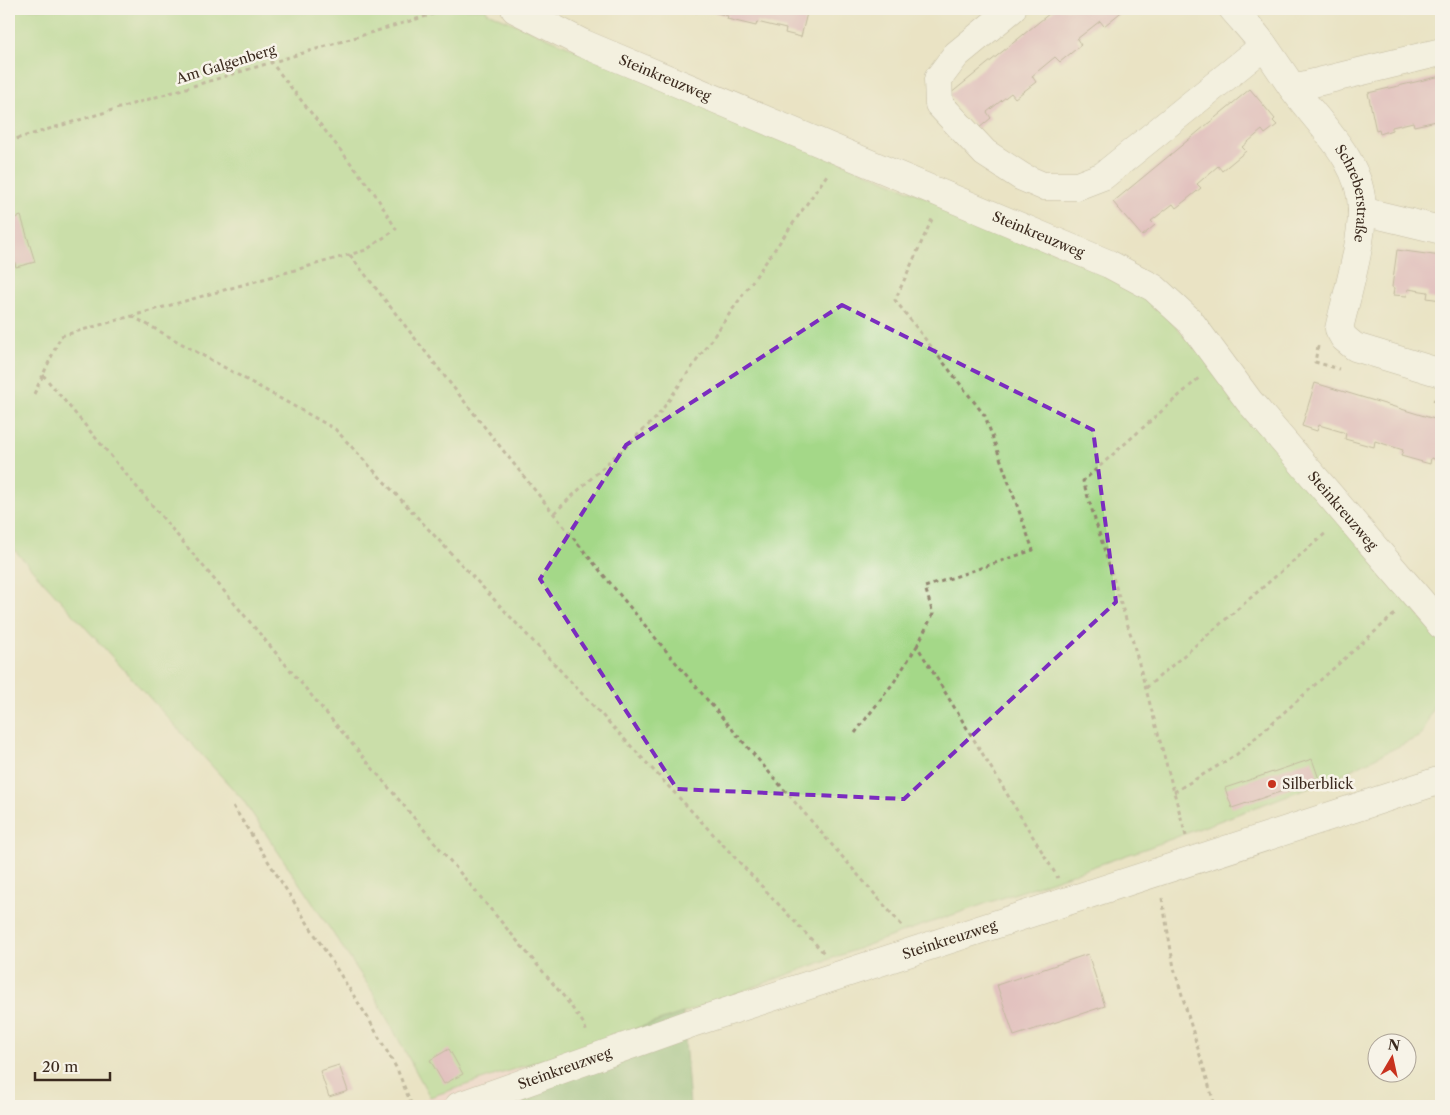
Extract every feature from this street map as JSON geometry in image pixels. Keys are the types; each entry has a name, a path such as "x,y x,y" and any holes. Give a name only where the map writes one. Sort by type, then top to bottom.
{"street":[{"name":"Steinkreuzweg","path":"515,9 582,42 1109,264 1154,288 1189,320 1249,401 1441,625"},
{"path":"1012,9 956,55 938,79 938,104 985,153 1022,177 1044,186 1077,186 1103,176 1264,46"},
{"name":"Schreberstraße","path":"1233,9 1264,46 1293,88 1339,147 1352,167 1361,194 1362,211 1358,244 1339,329 1340,333 1355,347 1441,373"},
{"path":"1293,88 1441,52"},
{"path":"1362,211 1441,230"},
{"name":"Steinkreuzweg","path":"459,1106 692,1023 1441,780"}],"path":[{"name":"Am Galgenberg","path":"9,140 450,9"},
{"path":"34,394 61,336 366,250 396,229 375,194 271,62"},
{"path":"554,513 657,417 844,152"},
{"path":"855,733 894,682 917,646 933,614 925,588 1033,550 984,416 895,300 940,203 942,193"},
{"path":"350,255 638,618 906,930 914,951"},
{"path":"132,316 335,429 842,975"},
{"path":"1193,861 1146,688 1083,481 1219,360"},
{"path":"43,375 565,998 584,1024 592,1044 594,1058"},
{"path":"1146,688 1347,516"},
{"path":"1174,792 1236,755 1415,595"},
{"path":"917,646 1058,879 1069,901"},
{"path":"233,806 368,1018 397,1068 412,1106"},
{"path":"1158,872 1174,968 1215,1106"}],"highlighted area":[{"path":"842,305 1093,430 1116,602 904,799 677,789 540,579 626,445"}],"shaded area":[{"path":"527,1066 524,1106 404,1106 430,1097"}],"green space":[{"path":"9,9 486,9 487,12 1091,267 1146,296 1213,365 1441,642 1441,687 1422,735 1336,777 1150,847 906,931 683,1013 430,1097 372,991 243,800 9,544"},
{"path":"683,1013 690,1106 524,1106 527,1066"}],"building":[{"path":"682,9 698,9 697,13"},
{"path":"702,9 808,9 801,37 785,33 786,29 757,22 756,26 727,19 728,16"},
{"path":"1055,9 1125,9 1104,26 1100,21 1077,39 1081,45 1060,62 1055,57 1032,76 1036,82 1015,98 1011,93 987,112 991,118 978,129 950,94"},
{"path":"1441,76 1441,120 1414,126 1413,122 1392,127 1392,130 1380,134 1379,130 1376,131 1368,93"},
{"path":"1250,89 1275,119 1273,121 1277,125 1265,134 1262,130 1242,147 1246,151 1222,171 1218,166 1197,184 1201,188 1176,208 1173,204 1151,221 1155,225 1142,236 1113,202"},
{"path":"21,216 35,262 16,267 9,242 9,220"},
{"path":"1397,250 1441,256 1441,300 1427,298 1428,292 1408,289 1407,296 1393,295 1394,288 1392,287"},
{"path":"1315,383 1441,421 1441,461 1431,458 1430,464 1401,456 1403,450 1375,441 1374,447 1345,439 1346,433 1319,425 1317,431 1302,426"},
{"name":"Silberblick","path":"1312,759 1319,779 1232,808 1225,788"},
{"path":"1088,954 1105,1006 1014,1036 997,985"},
{"path":"449,1049 463,1074 444,1084 430,1060"},
{"path":"339,1065 348,1091 329,1097 320,1071"}],"place":[{"name":"Silberblick","path":"1272,784"}]}
